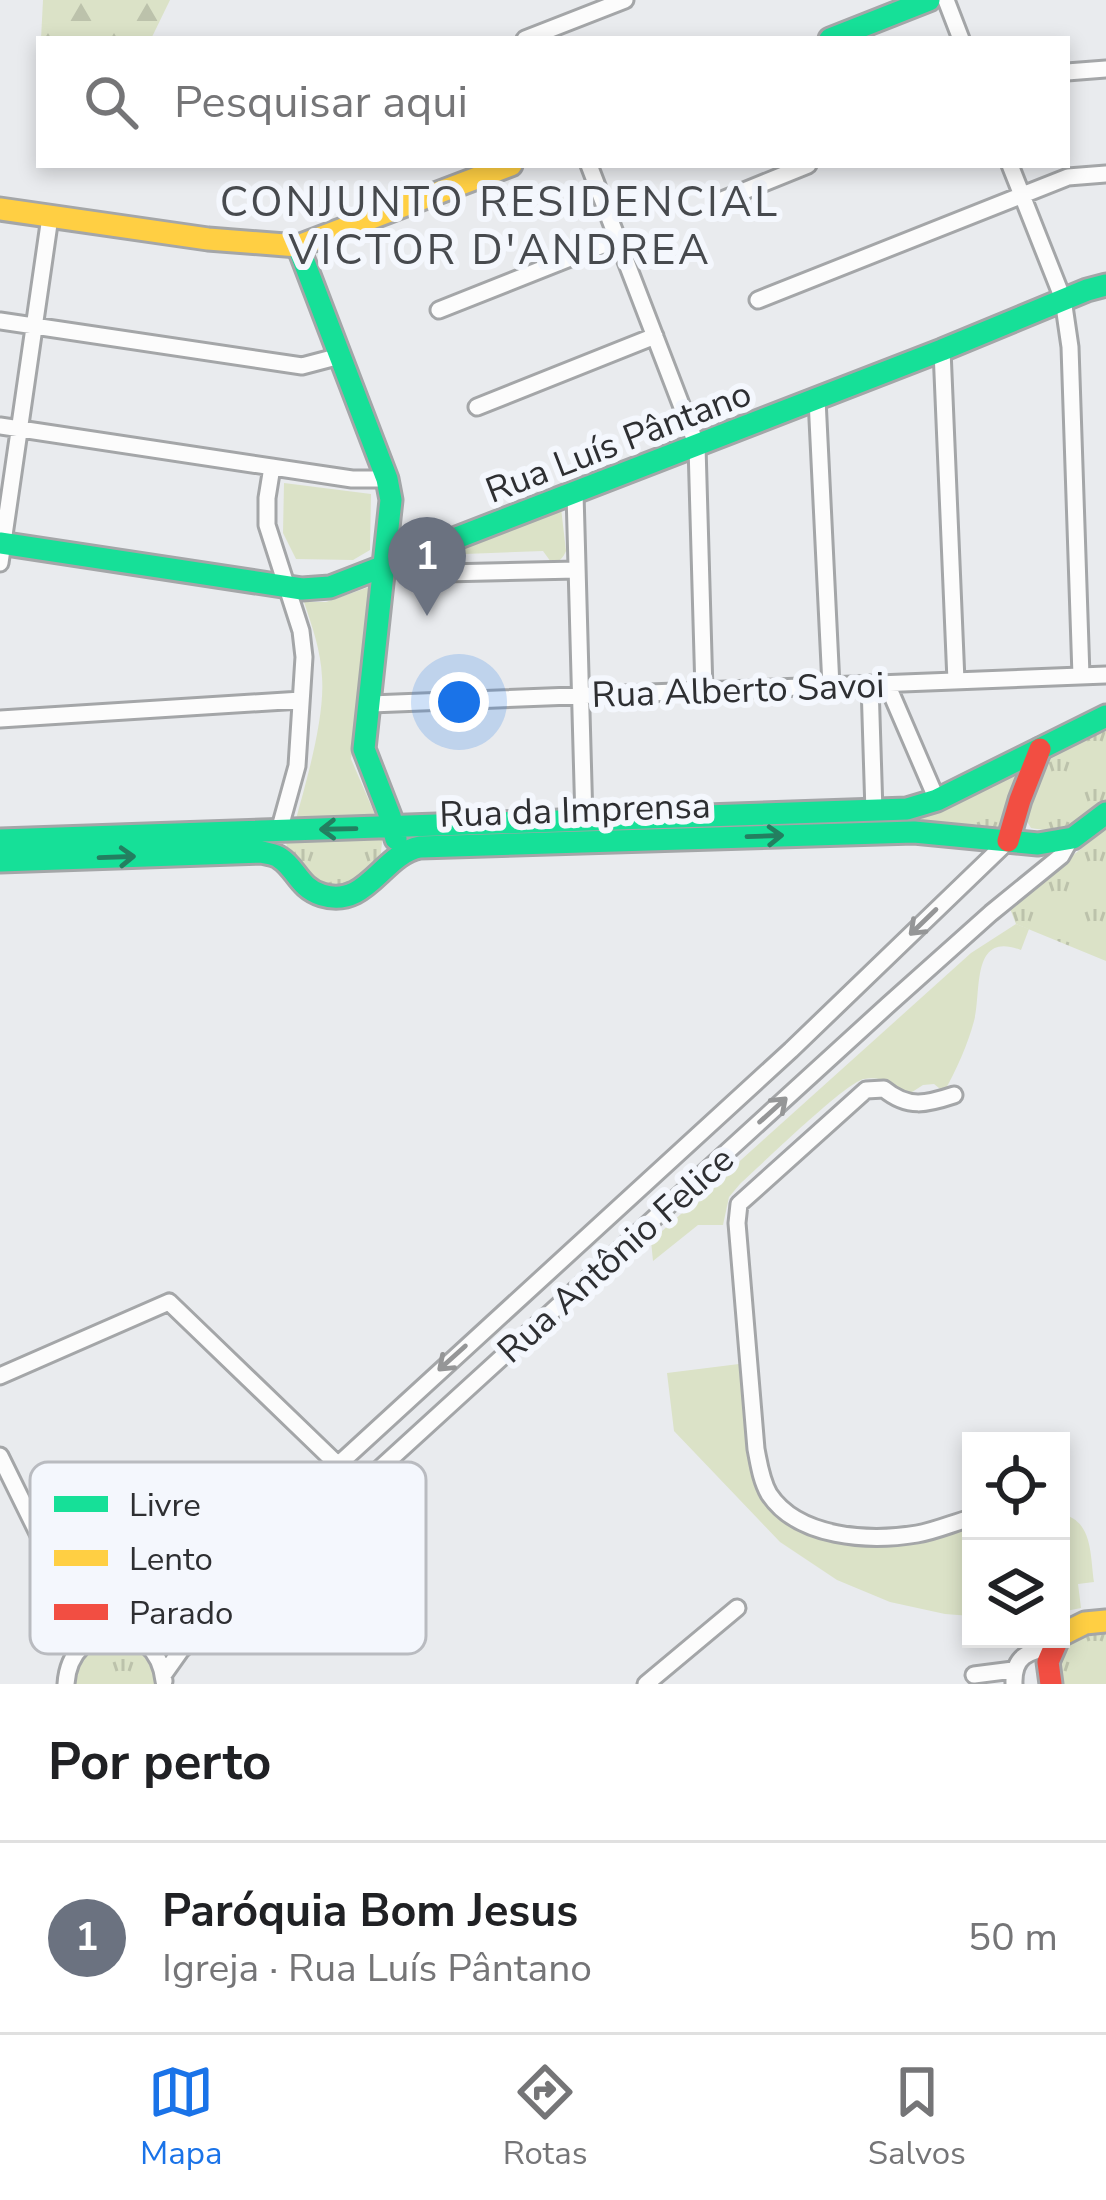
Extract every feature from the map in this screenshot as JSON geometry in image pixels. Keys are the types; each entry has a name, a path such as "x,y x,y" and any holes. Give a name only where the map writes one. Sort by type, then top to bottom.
{"street":[{"path":"533,36 625,0"},
{"path":"838,36 929,0"},
{"path":"946,0 960,36"},
{"path":"1070,72 1106,69"},
{"path":"0,209 298,246 503,168"},
{"path":"590,168 697,446 704,691"},
{"path":"722,200 801,168"},
{"path":"1011,168 1063,299 1070,347 1081,676"},
{"path":"758,300 1068,177 1106,174"},
{"path":"1,549 50,217"},
{"path":"439,310 618,239"},
{"path":"298,246 391,500 364,749 395,828 395,857"},
{"name":"Rua Luís Pântano","path":"1,549 302,589 330,587 1106,285"},
{"path":"0,321 302,366 340,356"},
{"path":"477,407 655,336"},
{"path":"942,350 956,681"},
{"path":"817,399 831,686"},
{"path":"0,426 352,479 387,479"},
{"path":"0,861 262,853 281,858 279,831 297,766 304,657 301,631 267,525 272,467"},
{"path":"575,493 584,821"},
{"path":"444,573 577,570"},
{"name":"Rua Alberto Savoi","path":"370,704 1106,675"},
{"path":"878,684 937,800"},
{"path":"874,812 878,684"},
{"path":"0,718 301,700"},
{"name":"Rua da Imprensa","path":"0,840 907,809 937,800 1106,716"},
{"path":"1008,841 1040,749"},
{"path":"1070,839 1106,813"},
{"name":"Rua da Imprensa","path":"281,858 308,892 344,897 378,877 407,849 431,846 890,832 1054,843 1070,839"},
{"name":"Rua Antônio Felice","path":"387,1462 888,1005 1061,856 1070,839"},
{"name":"Rua Antônio Felice","path":"337,1462 791,1050 1008,841"},
{"path":"954,1095 933,1102 899,1102 884,1089 866,1090 739,1204 737,1223 756,1449 770,1494 796,1520 844,1534 918,1534 962,1521"},
{"path":"0,1376 169,1302 335,1462"},
{"path":"0,1456 30,1517"},
{"path":"646,1684 737,1608"},
{"path":"1070,1629 1106,1621"},
{"path":"974,1675 1014,1677 1020,1657 1038,1648"},
{"path":"1051,1684 1048,1662 1054,1648"},
{"path":"66,1684 75,1654"}],"green space":[{"path":"43,0 170,0 152,36 41,36"},
{"path":"284,483 371,494 370,550 353,560 296,559 283,533"},
{"path":"561,508 566,551 556,562 543,551 465,554 459,567 438,554"},
{"path":"372,586 351,759 376,817 296,819 322,693 320,658 304,602 326,602"},
{"path":"1106,728 1106,802 1072,825 1031,828 1023,815 1043,755"},
{"path":"1024,766 996,831 410,840 411,835 913,815"},
{"path":"1106,829 1106,961 1016,924 1009,906"},
{"path":"383,834 380,861 353,886 323,889 287,854 286,836"},
{"path":"1016,924 1029,929 1021,950 1005,946 986,956 971,1030 944,1092 934,1084 923,1085 906,1096 870,1078 854,1084 740,1184 729,1197 723,1225 698,1225 653,1261 651,1241 971,953"},
{"path":"739,1364 754,1480 764,1497 820,1536 962,1526 962,1615 890,1602 837,1580 780,1542 674,1431 667,1373"},
{"path":"1070,1518 1084,1531 1094,1582 1078,1584 1081,1608 1070,1610"},
{"path":"1106,1629 1106,1684 1061,1684 1063,1650 1082,1634"},
{"path":"89,1654 141,1654 155,1684 75,1684"}],"traffic: fast":[{"path":"838,36 929,0"},
{"path":"298,246 391,500 364,749 396,839"},
{"path":"0,543 302,589 330,587 1106,285"},
{"path":"0,840 907,809 937,800 1106,716"},
{"path":"0,861 262,852 280,858 314,892 338,897 363,888 395,859 420,847 914,832 1038,844 1073,838 1106,813"}],"traffic: slow":[{"path":"0,209 208,239 298,246 503,168"},
{"path":"1070,1630 1106,1621"}],"traffic: jam":[{"path":"1008,841 1040,749"},
{"path":"1051,1684 1048,1662 1054,1648"}],"place":[{"name":"Paróquia Bom Jesus","path":"427,616"}],"district":[{"name":"CONJUNTO RESIDENCIAL VICTOR D'ANDREA","path":"500,225"}]}
